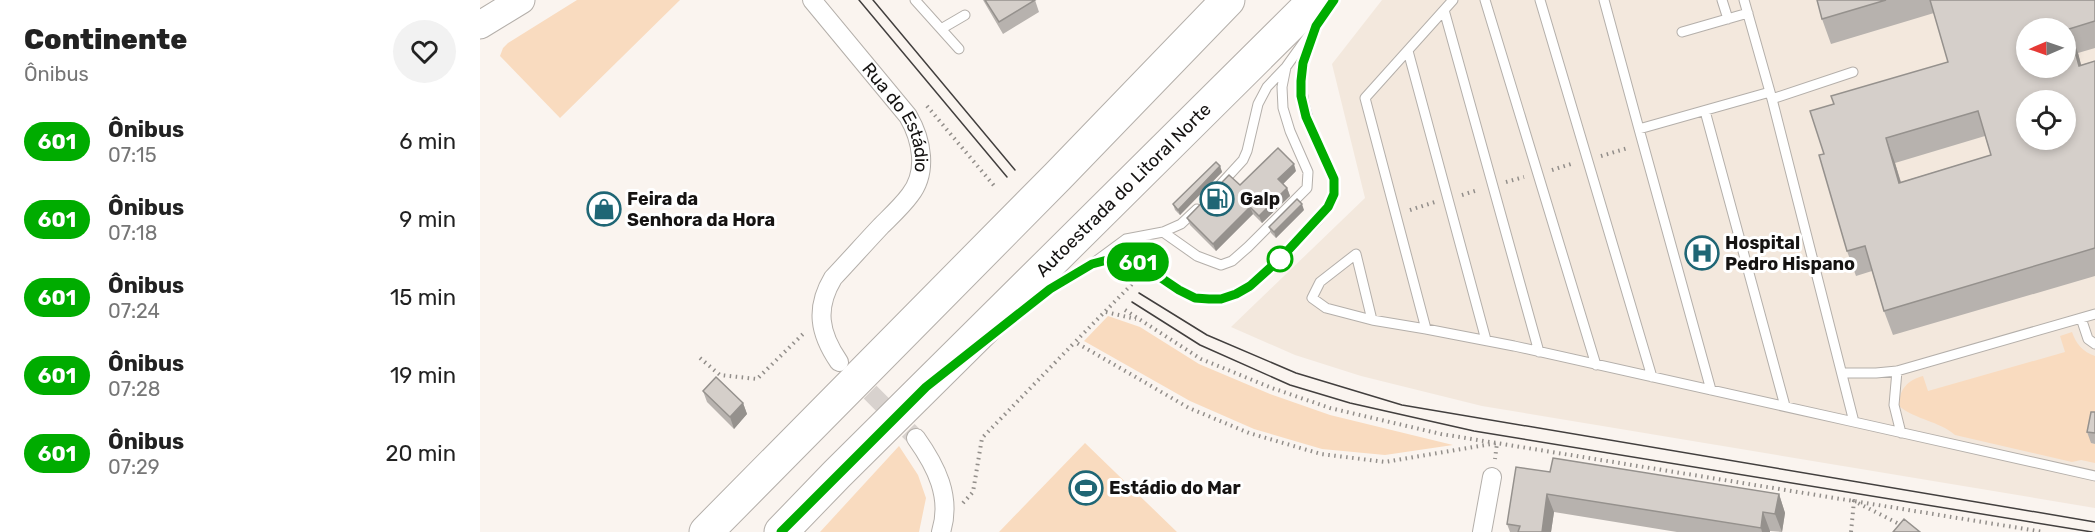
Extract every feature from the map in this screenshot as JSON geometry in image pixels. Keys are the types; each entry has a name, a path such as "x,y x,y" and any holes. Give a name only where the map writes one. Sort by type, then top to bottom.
{"highway":[{"path":"706,532 1059,176 1228,0"},
{"name":"Autoestrada do Litoral Norte","path":"781,532 926,387 1316,13"}],"street":[{"path":"480,25 521,0"},
{"name":"Rua do Estádio","path":"812,0 908,116 920,144 920,175 910,195 833,278 825,291 821,317 824,336 839,362"},
{"path":"916,438 936,470 943,489 943,528"},
{"path":"1482,532 1492,477"}],"lane":[{"path":"915,0 959,49"},
{"path":"1215,190 1243,160 1258,104 1267,87 1286,67 1316,13 1334,0"},
{"path":"1426,329 1365,98 1453,0"},
{"path":"1485,0 1596,364"},
{"path":"1540,0 1652,377"},
{"path":"1604,0 1711,390"},
{"path":"1722,0 1728,19"},
{"path":"1744,0 1771,95 1854,422"},
{"path":"1444,10 1539,352"},
{"path":"1092,264 1123,256 1133,259 1195,298 1221,299 1250,286 1281,258 1328,207 1334,194 1334,179 1306,117 1301,96 1303,63 1316,13"},
{"path":"1682,32 1748,13"},
{"path":"941,29 965,15"},
{"path":"1408,51 1486,340"},
{"path":"1163,232 1197,256 1221,265 1232,261 1248,247 1307,188 1308,172 1290,131 1283,108 1282,87 1286,67"},
{"path":"1639,129 1853,72"},
{"path":"1705,111 1785,406"},
{"path":"1013,320 1050,289 1092,264 1126,239 1163,232 1181,224 1201,204"},
{"path":"1372,320 1356,254 1320,282 1312,298 1326,308 1372,320 1486,340 2095,476"},
{"path":"1842,373 1876,373 1897,370 2095,314"},
{"path":"2080,318 2088,339 2095,344"},
{"path":"926,387 987,340"},
{"path":"1897,370 1894,405 1901,433"}],"path":[{"path":"943,528 973,492 982,438 1147,268"},
{"path":"1125,310 1201,359 1330,408 1430,431 1497,443 2044,532"},
{"path":"1106,312 1140,320"},
{"path":"1075,342 1190,408 1249,433 1321,454 1385,462 1497,443"},
{"path":"700,358 720,375 757,379 786,349"},
{"path":"1854,501 1904,527"},
{"path":"1851,532 1854,501"}],"shaded area":[{"path":"577,0 680,0 560,118 500,56 508,43"},
{"name":"Hospital Pedro Hispano","path":"1382,0 2095,0 2095,508 1482,406 1361,376 1295,355 1231,327 1365,198 1332,64"},
{"path":"1108,316 1140,327 1199,364 1270,394 1330,415 1453,445 1385,455 1322,449 1254,429 1190,401 1084,341"},
{"path":"2072,332 2080,347 2095,356 2095,425 2091,443 2095,444 2095,463 2081,460 2072,462 1955,435 1899,406 1905,386 1918,378 1923,376 1928,391 2065,352 2060,336"},
{"name":"Estádio do Mar","path":"1085,443 1177,532 999,532"},
{"path":"899,446 918,475 926,498 919,532 820,532"}],"building":[{"path":"985,0 1035,0 999,22"},
{"path":"1817,0 1886,0 1822,19"},
{"path":"1930,0 2095,0 2095,21 2076,27 2076,18 2016,18 2016,78 2076,78 2076,55 2079,66 2095,61 2095,248 1884,311 1865,246 1847,251 1819,155 1824,154 1810,111 1834,104 1831,96 1948,62","holes":["1978,111 1991,155 1899,183 1886,138"]},
{"path":"1278,148 1294,164 1278,179 1287,188 1259,216 1250,207 1213,244 1187,218 1229,175 1240,185"},
{"path":"1216,162 1220,166 1178,210 1173,204"},
{"path":"1297,199 1302,204 1274,232 1269,227"},
{"path":"716,377 743,403 730,417 703,391"},
{"path":"2091,412 2095,412 2095,433 2087,432"},
{"path":"1553,458 1779,494 1775,514 1763,512 1761,528 1547,494 1542,532 1518,532 1520,526 1507,524 1516,467 1550,472"},
{"path":"1904,519 1920,532 1893,532"}],"tunnel":[{"path":"851,373 916,438"}],"tram line":[{"path":"859,0 1007,177"},
{"path":"873,0 1015,170"},
{"path":"1139,293 1207,335 1296,373 1402,405 2095,522"},
{"path":"1132,302 1200,345 1290,385 1350,403 1474,431 2092,532"}],"bus line":[{"name":"601","path":"781,532 926,387 1050,289 1092,264 1123,256 1140,263 1179,290 1195,298 1221,299 1250,286 1281,258 1328,207 1334,194 1334,179 1306,117 1301,96 1303,63 1307,48 1316,26 1334,0"}],"place":[{"name":"Galp","path":"1217,199"},
{"name":"Feira da Senhora da Hora","path":"604,209"},
{"name":"Hospital Pedro Hispano","path":"1702,253"},
{"name":"Estádio do Mar","path":"1086,488"}]}
